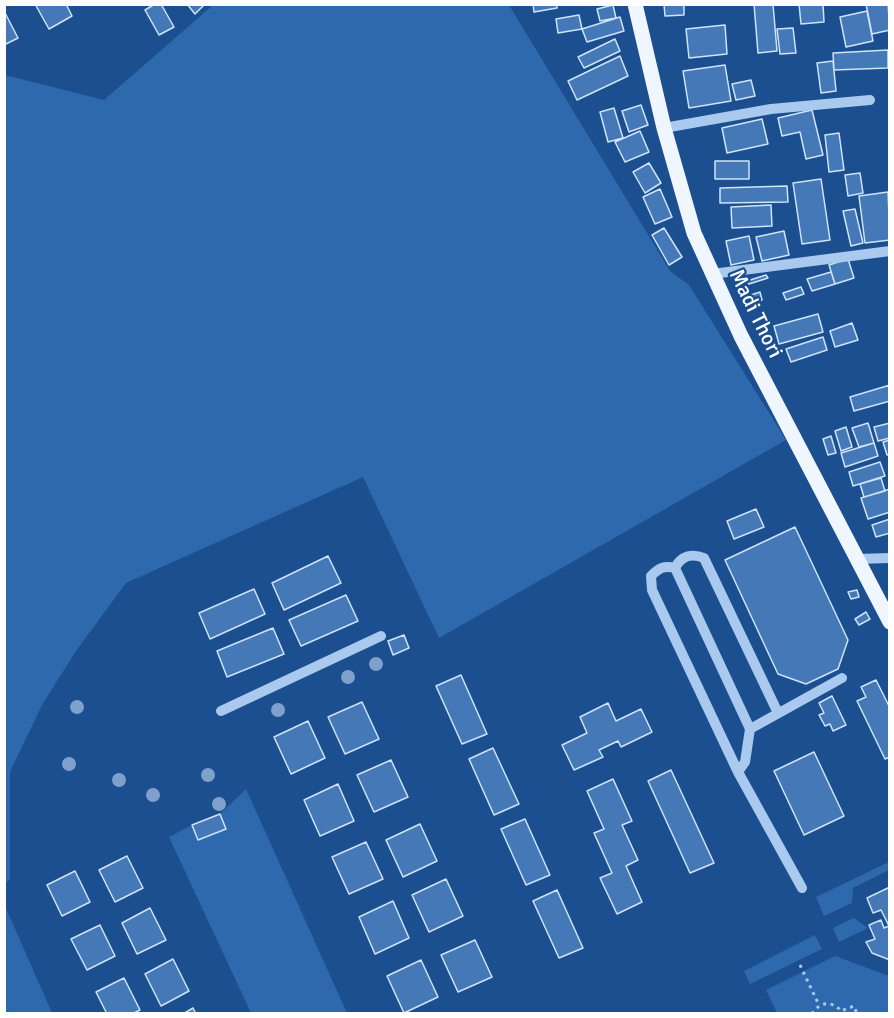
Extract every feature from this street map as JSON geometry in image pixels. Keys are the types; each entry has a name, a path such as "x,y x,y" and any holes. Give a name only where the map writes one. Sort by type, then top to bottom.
{"main road":[{"name":"Madi Thori","path":"635,4 664,128 691,224 741,336 890,622"}],"street":[{"path":"664,128 771,109 870,100"},
{"path":"712,274 890,251"},
{"path":"675,568 681,559 688,556 696,555 704,558 778,713"},
{"path":"857,559 890,558"},
{"path":"675,568 667,566 658,569 651,576 652,590 738,772 802,888"},
{"path":"675,568 750,729 745,762 738,772"},
{"path":"221,711 381,636"},
{"path":"750,729 842,678"}],"path":[{"path":"800,965 819,1005"},
{"path":"812,1014 819,1005 828,1003 841,1011 854,1006 857,1014"}],"shaded area":[{"path":"213,5 509,5 670,271 689,285 786,440 439,638 363,477 126,583 76,651 42,705 10,772 10,880 5,882 5,75 104,100"},
{"path":"246,789 347,1013 251,1013 169,837 192,825 198,840 225,829 220,814"},
{"path":"889,862 889,870 853,888 852,903 824,916 816,897"},
{"path":"5,906 52,1013 5,1013"},
{"path":"854,918 868,928 839,942 833,928"},
{"path":"815,935 822,949 750,984 744,971"},
{"path":"835,956 889,976 889,1013 777,1013 766,990"}],"building":[{"path":"35,4 66,4 72,16 49,29"},
{"path":"155,4 161,4 174,27 159,35 145,10"},
{"path":"187,4 205,4 195,14"},
{"path":"533,4 557,4 557,8 534,12"},
{"path":"664,4 684,4 684,15 665,16"},
{"path":"754,4 773,4 777,51 758,53"},
{"path":"799,4 823,4 824,22 801,24"},
{"path":"866,4 888,4 890,30 872,34"},
{"path":"613,5 616,18 600,21 597,9"},
{"path":"4,11 18,38 4,45"},
{"path":"867,11 873,41 846,47 840,17"},
{"path":"579,15 582,29 558,33 556,19"},
{"path":"620,17 624,31 587,42 582,29"},
{"path":"725,25 727,54 689,58 686,29"},
{"path":"793,28 796,53 780,54 777,29"},
{"path":"615,39 620,51 584,68 578,57"},
{"path":"888,50 888,68 834,70 833,53"},
{"path":"620,56 628,76 577,100 568,81"},
{"path":"833,61 836,91 821,93 817,63"},
{"path":"725,65 731,101 689,108 683,71"},
{"path":"751,80 755,96 736,100 732,84"},
{"path":"641,105 648,125 629,132 622,111"},
{"path":"614,108 623,138 608,142 600,112"},
{"path":"812,110 823,155 806,159 800,132 782,136 778,118"},
{"path":"762,119 768,144 727,153 722,128"},
{"path":"640,131 649,152 625,162 615,142"},
{"path":"839,133 844,170 829,172 825,135"},
{"path":"715,161 749,161 749,179 715,179"},
{"path":"649,163 661,183 645,193 633,172"},
{"path":"860,173 863,193 848,196 845,175"},
{"path":"821,179 830,240 802,244 793,183"},
{"path":"787,186 788,202 720,203 720,188"},
{"path":"660,189 672,217 655,224 643,197"},
{"path":"888,192 890,240 865,243 859,196"},
{"path":"771,205 772,226 732,228 731,207"},
{"path":"855,209 863,243 851,246 843,211"},
{"path":"664,228 682,257 669,265 652,235"},
{"path":"784,231 789,255 762,261 756,237"},
{"path":"749,236 754,260 731,265 726,241"},
{"path":"848,259 854,278 835,284 829,265"},
{"path":"831,272 835,284 812,291 807,279"},
{"path":"766,275 768,278 749,284 747,281"},
{"path":"801,287 804,294 786,300 783,293"},
{"path":"760,292 762,300 750,304 748,296"},
{"path":"818,314 823,332 779,344 774,326"},
{"path":"852,323 858,340 835,347 830,331"},
{"path":"823,337 827,350 791,362 786,349"},
{"path":"890,385 890,401 854,411 850,397"},
{"path":"868,423 874,443 859,447 852,428"},
{"path":"890,423 890,438 878,441 874,427"},
{"path":"846,427 852,447 841,451 835,431"},
{"path":"831,436 836,453 828,455 823,439"},
{"path":"890,440 890,454 887,455 883,442"},
{"path":"874,443 878,456 845,467 841,453"},
{"path":"880,462 885,476 853,486 849,472"},
{"path":"881,478 885,491 864,497 860,484"},
{"path":"890,489 890,512 868,519 861,498"},
{"path":"756,509 764,527 734,539 727,521"},
{"path":"890,519 890,533 876,537 872,525"},
{"path":"795,527 848,640 838,669 806,684 778,674 725,560"},
{"path":"328,556 341,583 284,610 272,583"},
{"path":"254,589 265,614 210,639 199,613"},
{"path":"857,590 859,597 851,599 848,592"},
{"path":"346,595 358,621 301,646 289,620"},
{"path":"866,612 870,619 859,625 855,619"},
{"path":"273,628 284,654 227,677 217,651"},
{"path":"404,635 409,648 393,655 388,641"},
{"path":"461,675 487,734 462,744 436,686"},
{"path":"876,680 890,708 890,757 885,759 857,701 866,697 861,687"},
{"path":"832,696 846,725 833,731 830,724 825,726 819,715 824,713 819,703"},
{"path":"362,702 379,739 345,754 328,717"},
{"path":"608,703 616,721 641,709 652,732 621,747 618,741 599,750 603,757 574,770 562,745 587,733 580,717"},
{"path":"308,721 325,758 291,774 274,737"},
{"path":"493,748 519,804 494,815 469,759"},
{"path":"814,752 844,816 804,835 774,771"},
{"path":"391,760 408,797 374,812 357,775"},
{"path":"671,770 714,863 690,873 648,781"},
{"path":"613,779 632,821 622,825 638,860 626,866 642,902 617,914 600,878 612,873 594,833 604,829 587,791"},
{"path":"338,784 354,821 320,836 304,800"},
{"path":"220,814 226,829 198,840 192,825"},
{"path":"525,819 550,875 526,885 501,829"},
{"path":"420,824 437,861 403,877 386,840"},
{"path":"366,842 383,879 349,894 332,857"},
{"path":"127,856 143,888 115,902 99,870"},
{"path":"75,871 90,902 62,916 47,885"},
{"path":"446,879 463,916 429,932 412,895"},
{"path":"890,887 890,960 872,953 866,942 875,939 869,925 881,920 884,928 889,926 881,910 873,913 867,898"},
{"path":"557,890 583,948 559,958 533,901"},
{"path":"393,901 409,938 375,954 359,917"},
{"path":"150,908 166,940 137,954 122,923"},
{"path":"100,925 115,956 87,970 71,939"},
{"path":"475,940 492,977 458,992 441,955"},
{"path":"173,959 189,991 161,1006 145,974"},
{"path":"421,960 438,997 404,1013 387,976"},
{"path":"124,978 140,1010 132,1014 107,1014 96,992"},
{"path":"193,1008 196,1014 183,1014"}]}
